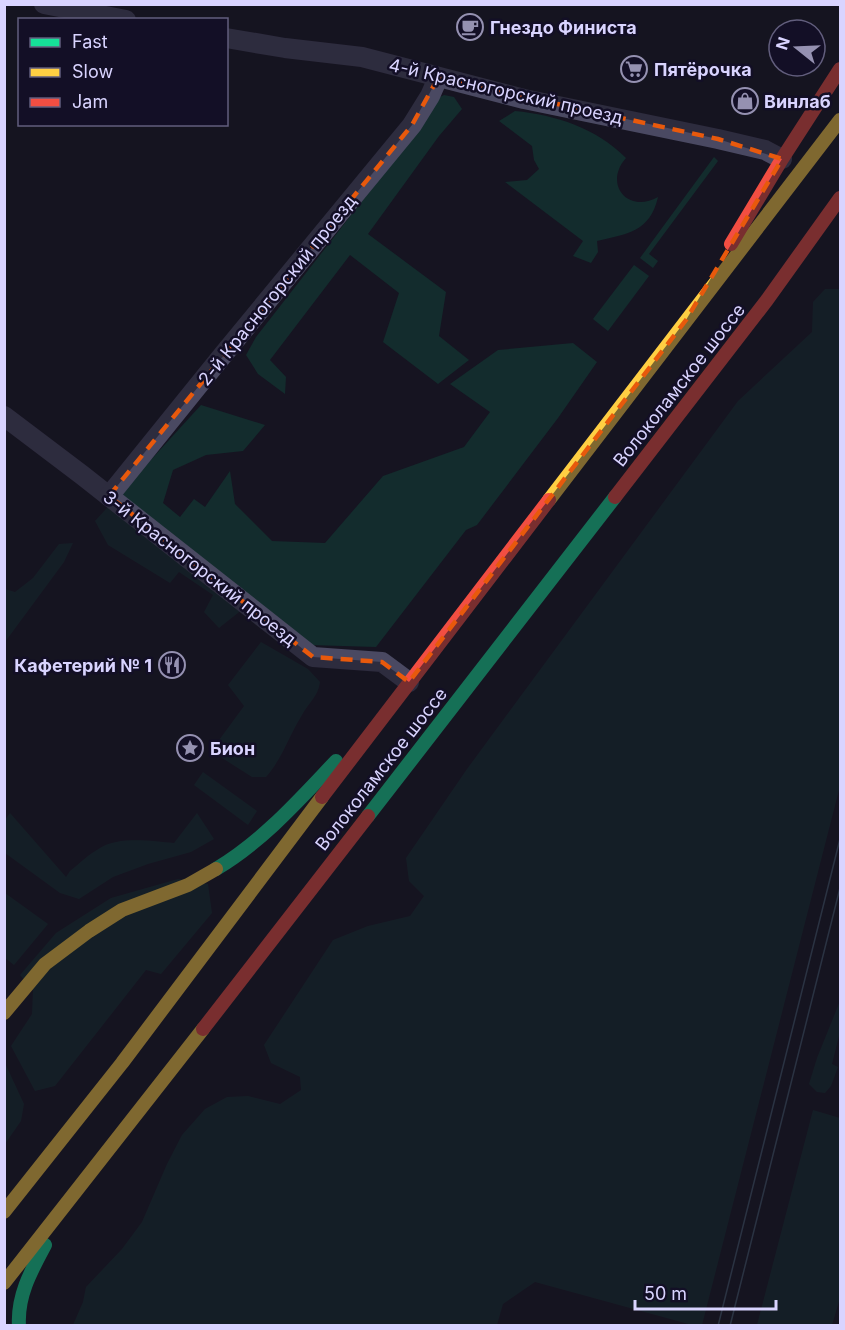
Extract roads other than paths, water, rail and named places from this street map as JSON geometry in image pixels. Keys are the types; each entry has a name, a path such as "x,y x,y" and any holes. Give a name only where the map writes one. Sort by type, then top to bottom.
{"main road":[{"name":"Волоколамское шоссе","path":"686,320 782,159 840,69"},
{"name":"Волоколамское шоссе","path":"4,1212 122,1063 405,687 840,120"},
{"name":"Волоколамское шоссе","path":"4,1283 71,1200 785,276 840,198"},
{"name":"Волоколамское шоссе","path":"785,276 840,214"},
{"path":"4,1013 45,964 88,931 122,910 188,885 236,857 274,826 405,687"},
{"path":"20,1326 19,1306 24,1287 33,1266 71,1200"}],"street":[{"path":"44,4 116,18"},
{"name":"4-й Красногорский проезд","path":"228,38 362,57 524,99 718,138 765,150 782,159"},
{"name":"2-й Красногорский проезд","path":"109,496 412,125 438,78"},
{"name":"3-й Красногорский проезд","path":"4,416 313,657 382,662 405,687"}],"tram line":[{"path":"718,1326 840,839"},
{"path":"730,1326 840,888"}],"place":[{"name":"Гнездо Финиста","path":"470,27"},
{"name":"Пятёрочка","path":"634,69"},
{"name":"Винлаб","path":"745,101"},
{"name":"Кафетерий № 1","path":"172,665"},
{"name":"Бион","path":"190,748"}]}
